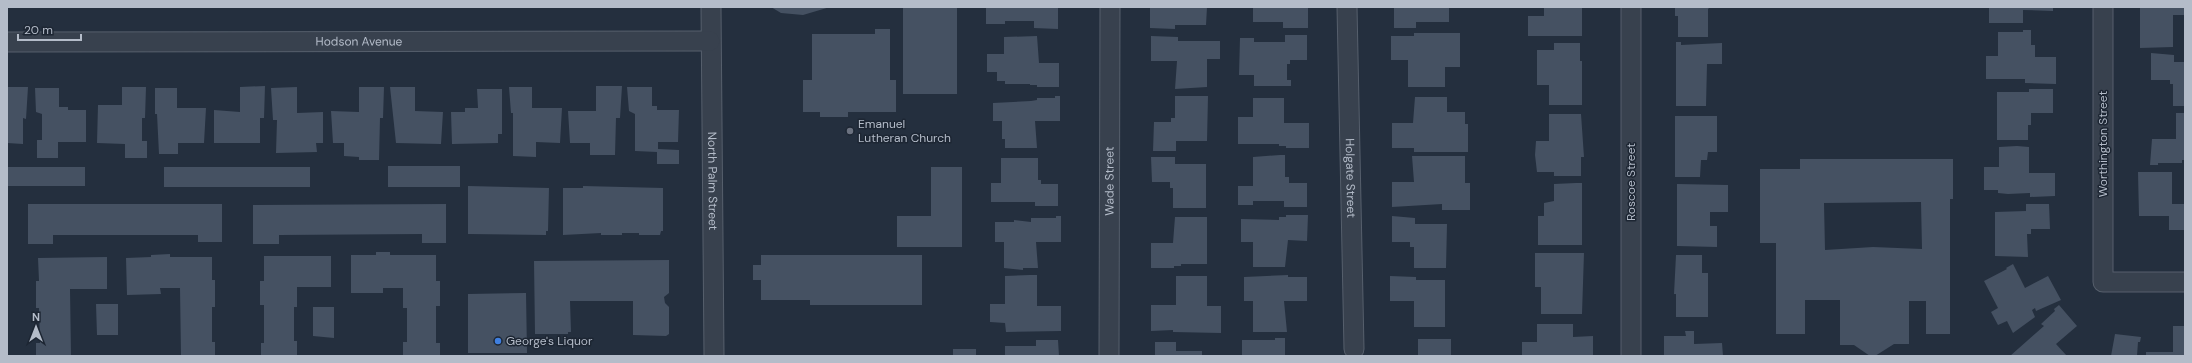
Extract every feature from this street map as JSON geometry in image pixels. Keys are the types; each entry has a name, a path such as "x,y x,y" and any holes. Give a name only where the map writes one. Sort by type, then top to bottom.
{"street":[{"name":"North Palm Street","path":"711,7 710,41 714,356"},
{"name":"Wade Street","path":"1109,356 1110,7"},
{"name":"Holgate Street","path":"1347,7 1354,349"},
{"name":"Roscoe Street","path":"1631,7 1631,356"},
{"name":"Worthington Street","path":"2103,7 2103,282 2185,282"},
{"name":"Hodson Avenue","path":"7,42 710,41"}],"building":[{"path":"771,7 830,7 803,15 781,13"},
{"path":"903,7 957,7 957,94 903,94"},
{"path":"986,7 1058,7 1058,29 1034,28 1034,21 1005,21 1005,24 986,24"},
{"path":"1150,7 1207,7 1206,25 1175,25 1175,29 1150,28"},
{"path":"1253,7 1308,7 1308,28 1283,28 1283,22 1253,22"},
{"path":"1394,7 1449,7 1449,22 1416,22 1416,28 1394,28"},
{"path":"1544,7 1582,7 1582,36 1528,36 1528,16 1544,16"},
{"path":"1675,7 1710,7 1708,9 1708,37 1678,37 1678,16 1675,16"},
{"path":"1989,7 2053,7 2053,11 2023,10 2023,23 1989,23"},
{"path":"2140,7 2185,7 2185,15 2173,15 2173,47 2140,48"},
{"path":"875,29 890,29 890,80 896,80 896,112 848,112 848,117 820,117 820,112 803,112 803,80 812,80 812,34 875,34"},
{"path":"2023,30 2031,30 2031,45 2035,45 2035,57 2056,57 2056,84 2025,83 2025,79 1986,79 1986,56 1998,56 1998,32 2023,32"},
{"path":"1414,33 1460,33 1460,67 1445,67 1445,87 1408,87 1408,60 1391,60 1391,36 1414,36"},
{"path":"1285,35 1307,35 1307,60 1290,60 1290,64 1287,64 1287,80 1291,80 1291,86 1254,86 1254,75 1239,75 1240,38 1254,38 1254,42 1285,42"},
{"path":"1037,36 1039,63 1059,63 1059,87 1037,87 1037,85 1030,84 1005,84 1005,81 997,81 997,72 987,72 987,54 1004,54 1004,37"},
{"path":"1151,36 1178,37 1178,41 1220,41 1220,59 1207,59 1207,87 1175,89 1177,61 1151,61"},
{"path":"1676,42 1681,42 1681,45 1722,43 1722,64 1707,64 1706,106 1676,106"},
{"path":"1554,43 1580,43 1580,61 1582,61 1582,105 1549,105 1549,85 1537,85 1537,50 1554,50"},
{"path":"2151,53 2174,55 2174,62 2185,62 2185,106 2173,106 2173,84 2170,84 2170,80 2151,80"},
{"path":"265,86 264,118 260,118 260,143 214,143 214,110 240,112 240,87"},
{"path":"596,86 622,86 620,118 616,118 615,155 590,155 590,143 570,143 568,111 596,111"},
{"path":"7,87 28,87 26,119 23,118 23,144 7,143"},
{"path":"122,87 146,87 145,118 142,118 142,141 147,141 147,158 125,158 125,144 97,143 98,105 122,105"},
{"path":"297,87 297,113 323,112 323,143 316,143 317,152 276,153 277,120 273,120 271,88"},
{"path":"359,87 384,87 383,118 380,118 379,160 359,160 359,157 344,156 344,143 333,143 331,111 359,112"},
{"path":"390,87 415,87 415,111 443,112 441,144 396,143"},
{"path":"509,87 532,87 532,108 562,108 560,143 536,142 536,157 513,156 513,113 511,113"},
{"path":"627,87 652,87 652,106 657,106 657,110 679,110 678,142 658,142 658,149 679,150 679,164 657,164 657,152 635,151 635,114 629,111"},
{"path":"35,88 59,88 59,107 68,107 68,110 86,110 86,142 58,142 58,158 37,158 37,140 42,140 42,114 36,112"},
{"path":"155,88 177,88 177,108 206,108 204,143 178,143 178,154 159,154 157,114 155,114"},
{"path":"477,89 502,89 502,134 498,134 498,143 452,144 451,112 465,112 465,108 478,108"},
{"path":"2029,89 2053,89 2053,113 2031,113 2031,125 2028,125 2028,140 1997,140 1997,92 2029,92"},
{"path":"1055,96 1060,96 1060,121 1035,121 1037,148 1005,148 1005,139 1002,139 1002,121 993,121 993,103 1031,101 1037,100 1037,98 1055,98"},
{"path":"1175,96 1208,96 1207,141 1176,141 1176,151 1153,151 1154,122 1171,122 1171,118 1175,118"},
{"path":"1415,97 1447,97 1447,112 1465,112 1465,124 1468,124 1468,152 1414,152 1414,148 1392,148 1392,123 1413,123"},
{"path":"1253,98 1284,98 1284,123 1309,123 1309,148 1286,148 1286,146 1279,146 1279,144 1238,144 1238,117 1253,117"},
{"path":"2176,113 2185,113 2185,160 2182,160 2182,163 2158,163 2158,165 2150,165 2152,139 2176,139"},
{"path":"1549,114 1581,114 1584,157 1581,157 1581,176 1554,176 1554,172 1537,172 1535,155 1536,141 1549,141"},
{"path":"1675,116 1717,116 1717,152 1708,152 1707,160 1701,160 1700,177 1675,177"},
{"path":"1999,147 2029,147 2029,173 2055,173 2055,196 2030,197 2030,193 2008,194 1998,193 1998,190 1984,190 1984,167 1999,167"},
{"path":"1285,155 1285,177 1289,177 1289,183 1307,183 1307,207 1284,207 1284,201 1253,201 1253,205 1238,205 1238,186 1253,186 1253,157"},
{"path":"1412,156 1465,156 1465,183 1470,183 1470,210 1442,210 1442,204 1392,207 1392,182 1414,182"},
{"path":"1151,157 1175,157 1175,164 1206,164 1206,208 1173,208 1173,188 1170,188 1170,182 1152,182"},
{"path":"1001,158 1038,158 1038,180 1041,180 1041,184 1058,184 1058,206 1035,206 1035,202 991,202 991,183 1001,183"},
{"path":"1800,159 1953,159 1953,199 1950,199 1950,334 1926,334 1926,301 1909,301 1909,344 1894,344 1875,356 1870,356 1854,345 1840,345 1840,300 1805,300 1805,334 1776,334 1776,243 1760,243 1760,169 1800,169","holes":["1921,202 1922,249 1873,247 1825,250 1824,203"]},
{"path":"388,166 460,166 460,187 388,187"},
{"path":"7,167 85,167 85,186 7,186"},
{"path":"164,167 310,167 310,187 164,187"},
{"path":"931,167 962,167 962,247 897,247 897,216 931,216"},
{"path":"2138,172 2172,172 2172,204 2185,204 2185,230 2169,230 2169,216 2139,216"},
{"path":"1582,183 1582,245 1538,245 1538,216 1544,216 1544,203 1554,201 1554,184"},
{"path":"1677,184 1728,185 1728,212 1710,212 1710,226 1717,226 1717,247 1677,246"},
{"path":"468,186 549,188 548,231 546,231 546,235 468,234"},
{"path":"583,186 663,188 663,231 661,231 660,235 622,233 622,235 601,235 601,233 563,235 563,188 583,188"},
{"path":"28,204 222,204 222,242 198,242 198,235 53,235 53,244 28,244"},
{"path":"446,204 446,243 422,243 422,234 279,235 279,244 253,244 253,205"},
{"path":"2026,204 2049,204 2050,229 2031,229 2031,234 2027,234 2028,257 1995,256 1995,212 2026,211"},
{"path":"1286,215 1308,215 1307,241 1288,240 1285,267 1253,267 1253,242 1241,242 1241,219 1279,220 1279,217 1286,217"},
{"path":"1056,216 1061,216 1061,242 1036,242 1038,268 1023,268 1023,270 1004,268 1004,242 995,242 995,222 1014,222 1014,220 1031,222 1031,218 1056,218"},
{"path":"1392,216 1415,218 1415,224 1447,224 1446,268 1414,268 1414,247 1410,247 1410,242 1392,242"},
{"path":"1175,217 1207,217 1207,264 1181,264 1181,266 1174,266 1174,268 1151,268 1151,243 1173,243"},
{"path":"376,252 390,252 390,255 436,255 436,281 440,281 440,306 436,306 436,343 440,343 440,356 403,356 403,342 407,342 407,308 403,308 403,288 383,288 383,293 351,293 351,255 376,255"},
{"path":"1535,253 1584,253 1582,314 1541,314 1541,287 1535,287"},
{"path":"170,254 170,257 212,257 212,280 215,280 215,307 212,307 212,342 215,342 215,356 181,356 180,288 160,288 161,294 127,295 126,258 151,257 151,255"},
{"path":"761,255 922,255 922,305 810,305 810,300 761,300 761,280 753,280 753,265 761,265"},
{"path":"1676,255 1702,255 1702,273 1708,273 1708,317 1676,317 1676,294 1674,294"},
{"path":"264,256 331,256 331,287 297,287 297,307 294,307 294,341 297,341 297,356 261,356 261,343 264,343 264,305 260,305 260,281 264,281"},
{"path":"107,257 107,289 70,289 71,356 36,356 36,343 40,343 39,308 36,308 36,281 39,281 38,258"},
{"path":"669,260 669,293 664,297 665,303 669,307 669,334 666,336 633,335 633,301 570,301 571,332 568,332 568,334 535,334 534,261"},
{"path":"2013,264 2025,288 2048,276 2061,300 2036,311 2035,308 2032,310 2035,317 2013,333 2007,321 1998,325 1991,312 1998,308 1984,281 2007,269 2006,268"},
{"path":"1037,275 1037,306 1061,306 1061,331 1006,332 1005,323 990,322 990,304 1005,304 1005,276"},
{"path":"1288,275 1288,277 1307,277 1307,301 1284,301 1287,332 1253,332 1253,301 1244,301 1244,277"},
{"path":"1176,276 1207,276 1207,306 1221,306 1221,333 1173,332 1173,330 1151,331 1151,305 1176,305"},
{"path":"1390,276 1416,277 1416,280 1445,280 1445,327 1414,327 1414,301 1390,301"},
{"path":"526,293 527,353 468,353 468,294"},
{"path":"96,304 118,304 118,335 97,335"},
{"path":"2059,305 2077,326 2056,344 2067,356 2010,356 2044,326 2041,324 2055,311 2054,309"},
{"path":"313,307 334,307 334,338 313,336"},
{"path":"1537,324 1573,324 1573,337 1593,336 1593,356 1522,356 1522,342 1537,342"},
{"path":"2173,326 2185,326 2185,356 2146,356 2146,352 2173,352"},
{"path":"1685,331 1694,331 1694,344 1722,343 1723,356 1664,356 1664,336 1686,336"},
{"path":"2115,334 2141,337 2140,342 2138,342 2137,356 2111,356"},
{"path":"1275,338 1285,338 1285,356 1242,356 1242,340 1275,340"},
{"path":"1418,339 1451,339 1451,356 1418,356"},
{"path":"1036,340 1058,340 1059,356 1005,356 1005,346 1036,346"},
{"path":"1155,342 1176,342 1176,351 1202,351 1202,356 1155,356"},
{"path":"953,349 976,349 976,356 953,356"}],"place":[{"name":"Emanuel Lutheran Church","path":"850,131"},
{"name":"George's Liquor","path":"498,341"}]}
